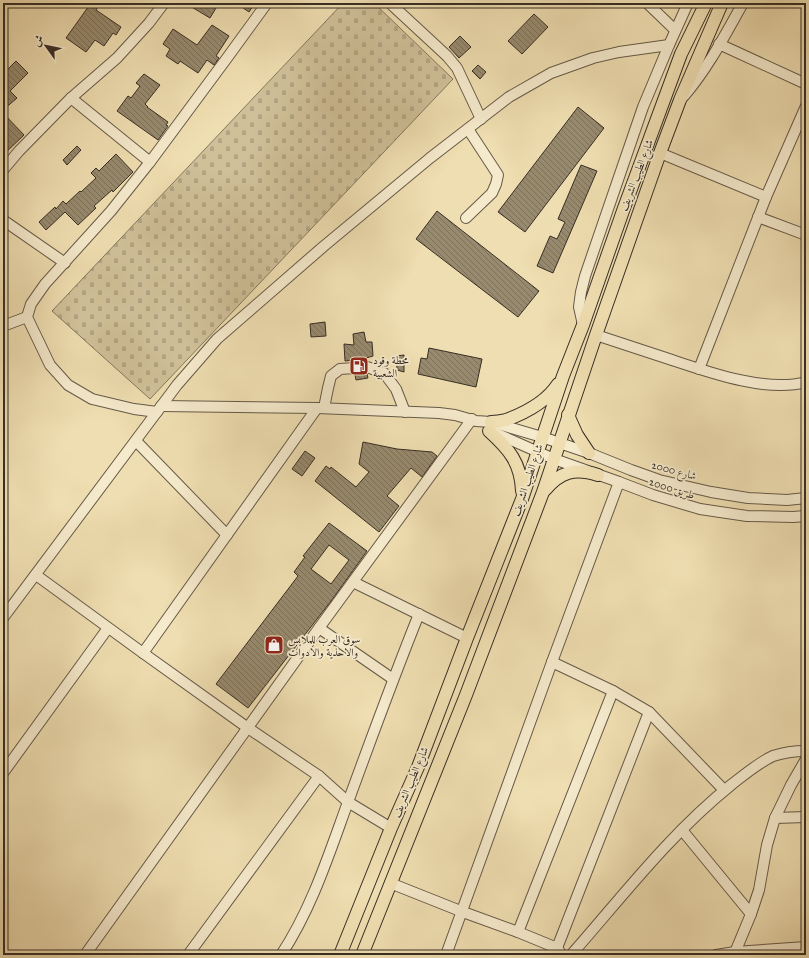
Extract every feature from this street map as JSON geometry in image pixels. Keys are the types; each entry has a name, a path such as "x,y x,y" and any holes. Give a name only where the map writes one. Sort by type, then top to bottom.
{"main road":[{"name":"شارع الطيب الشريف","path":"340,955 391,828 418,767 522,499 536,452 563,376 583,325 624,208 681,54 706,3"},
{"name":"شارع الطيب الشريف","path":"362,955 466,695 543,492 568,415 660,153 680,100 722,3"},
{"path":"522,499 521,477 516,461 490,427 534,406 549,394 563,376"},
{"path":"568,415 577,435 589,453"},
{"path":"543,492 551,483 562,476 574,472 586,471 598,475"}],"street":[{"path":"3,170 19,151 71,98 117,58 149,23 164,3"},
{"path":"267,3 150,162 111,210 45,284 31,304 27,317 50,365 68,384 92,398 134,409 321,408 439,413 474,420 490,427"},
{"path":"392,3 392,5 447,56 457,68 481,119"},
{"path":"647,3 675,30"},
{"path":"583,325 579,307 580,292 585,276 644,107 669,44 688,3"},
{"path":"680,100 693,86 743,3"},
{"path":"3,618 177,385 217,339 324,246 430,158 509,97 551,73 593,58 669,44"},
{"path":"719,44 806,84"},
{"path":"71,98 150,162"},
{"path":"699,369 766,197 806,106"},
{"path":"466,218 492,193 498,175 468,129"},
{"path":"660,153 766,197"},
{"path":"758,217 806,235"},
{"path":"3,220 65,263"},
{"path":"3,326 27,317"},
{"path":"596,335 699,369 750,382 778,385 806,382"},
{"path":"366,367 384,373 396,389 406,412"},
{"path":"142,653 227,534 321,408 331,376 340,369 355,368"},
{"path":"85,955 319,628 474,420"},
{"name":"شارع 2000","path":"490,427 542,437 659,480 711,492 748,498 787,500 806,498"},
{"name":"طريق 2000","path":"490,427 536,452 653,495 700,509 747,516 806,516"},
{"path":"136,441 227,534"},
{"path":"446,955 619,482"},
{"path":"36,575 142,653 319,776 348,802 391,828"},
{"path":"354,582 467,638"},
{"path":"283,955 304,916 320,878 393,679 419,614"},
{"path":"3,773 108,628"},
{"path":"319,628 393,679"},
{"path":"552,662 613,691 649,712 724,790"},
{"path":"518,932 613,691"},
{"path":"390,883 462,912 518,932 560,952 649,712"},
{"path":"571,955 633,883 682,830 724,790 750,770 773,757 792,751 806,751"},
{"path":"734,953 751,914 759,890 767,845 775,818 806,759"},
{"path":"188,955 319,776"},
{"path":"775,818 806,817"},
{"path":"682,830 751,914"},
{"path":"716,955 806,947"}],"green space":[{"path":"343,3 374,3 453,79 150,399 52,311"}],"building":[{"path":"91,3 100,3 96,10 121,27 116,35 113,33 104,46 95,40 86,52 66,38"},
{"path":"185,3 219,3 210,18"},
{"path":"236,3 248,3 253,6 249,12"},
{"path":"534,14 548,27 522,54 508,41"},
{"path":"212,25 229,36 216,56 219,58 214,65 207,60 198,73 180,61 178,64 166,56 170,49 163,44 173,29 197,45"},
{"path":"460,36 471,47 459,58 449,47"},
{"path":"16,61 28,73 10,91 17,98 3,110 3,74"},
{"path":"478,65 486,72 480,79 472,71"},
{"path":"144,74 160,85 145,104 168,122 166,125 168,126 158,140 117,111 128,96 131,98 140,86 136,83"},
{"path":"578,107 604,128 525,232 498,212"},
{"path":"3,113 24,135 3,155"},
{"path":"77,146 81,150 67,165 63,160"},
{"path":"116,154 133,172 113,192 112,190 94,206 96,208 78,225 65,212 46,230 39,222 55,207 56,209 63,201 66,204 80,191 81,192 96,178 91,173 96,168 99,171"},
{"path":"581,165 597,171 553,273 537,266 550,236 557,239 565,222 558,219"},
{"path":"437,211 539,291 518,317 416,239"},
{"path":"325,322 326,336 311,337 310,324"},
{"path":"364,332 366,342 372,342 373,356 366,358 366,361 361,365 358,362 354,362 354,360 345,361 344,344 354,345 353,334"},
{"path":"429,348 482,359 476,387 418,374 421,358 427,359"},
{"path":"404,355 404,372 397,370 396,356"},
{"path":"361,369 367,374 368,378 356,380 355,375 359,373"},
{"path":"363,442 397,449 432,452 437,456 422,477 411,468 387,496 399,506 379,532 315,481 326,466 330,469 331,467 356,487 369,472 359,464"},
{"path":"305,451 315,458 302,476 292,469"},
{"path":"329,523 367,551 331,601 248,708 216,684 298,576 294,572 305,557 303,556","holes":["329,545 349,560 331,584 311,569"]}],"place":[{"name":"محطة وقود الشعبية","path":"359,366"},
{"name":"سوق العرب للملابس والاحذية والادوات","path":"274,645"}]}
